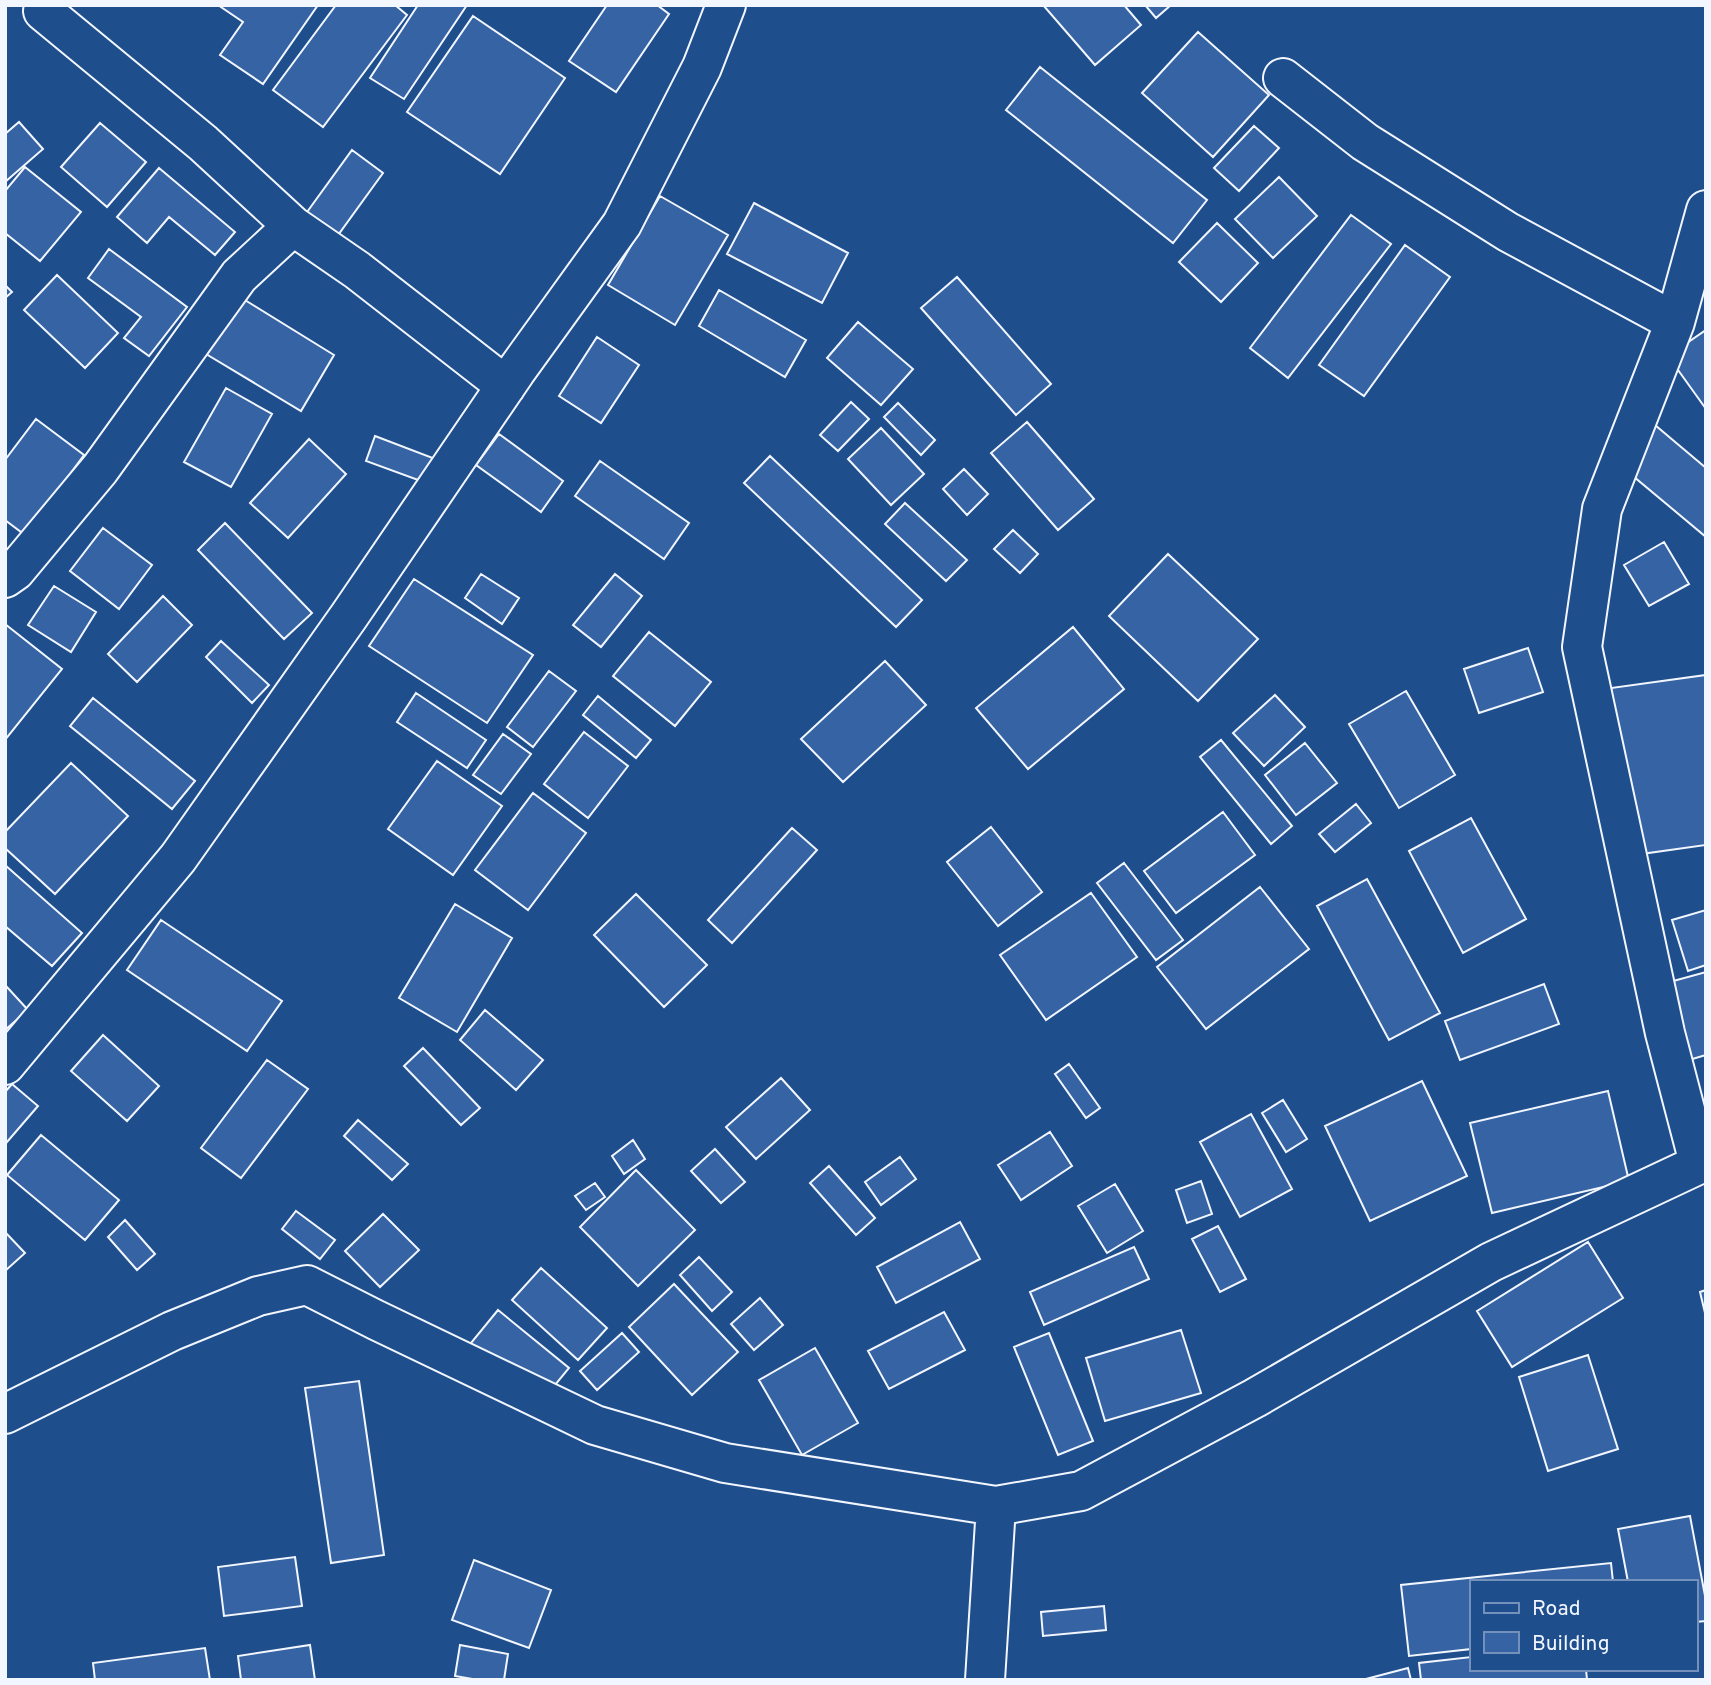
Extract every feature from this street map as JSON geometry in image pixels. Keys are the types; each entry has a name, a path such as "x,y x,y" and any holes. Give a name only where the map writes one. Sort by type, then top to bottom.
{"street":[{"path":"5,1065 178,858 622,224 702,67 726,5"},
{"path":"43,11 202,143 293,226 357,270 506,386"},
{"path":"1283,78 1365,142 1497,225 1675,322"},
{"path":"5,1414 172,1331 258,1296 307,1285 595,1425 725,1463 996,1506 1081,1491 1255,1398 1491,1262 1702,1162 1665,1033 1582,647 1602,509 1675,322 1706,211"},
{"path":"5,578 15,571 100,469 239,276 293,226"},
{"path":"985,1680 996,1506"}],"building":[{"path":"218,5 318,5 263,84 220,55 243,22"},
{"path":"336,5 395,5 407,15 323,127 273,90"},
{"path":"418,5 467,5 404,99 370,78"},
{"path":"607,5 657,5 669,14 616,92 569,61"},
{"path":"1043,5 1124,5 1141,25 1095,65"},
{"path":"1145,5 1171,5 1156,18"},
{"path":"473,16 565,78 500,174 407,112"},
{"path":"1198,32 1269,95 1213,157 1142,93"},
{"path":"1040,67 1207,200 1173,243 1006,110"},
{"path":"19,122 43,149 5,182 5,134"},
{"path":"100,123 146,162 107,207 61,167"},
{"path":"1254,126 1279,148 1239,191 1214,168"},
{"path":"352,150 383,173 333,242 302,219"},
{"path":"25,167 81,212 40,261 5,233 5,191"},
{"path":"159,168 235,232 215,255 169,217 147,243 117,217"},
{"path":"1279,177 1317,216 1273,258 1235,219"},
{"path":"660,196 728,235 675,325 608,285"},
{"path":"754,203 848,253 822,303 727,254"},
{"path":"1351,215 1391,244 1288,378 1250,348"},
{"path":"1217,223 1258,263 1221,302 1179,262"},
{"path":"1405,245 1450,277 1364,396 1319,365"},
{"path":"109,249 187,307 149,356 124,338 141,317 88,278"},
{"path":"57,275 118,333 85,368 24,310"},
{"path":"957,277 1051,384 1016,415 921,308"},
{"path":"5,285 12,292 5,298"},
{"path":"719,290 806,340 785,377 699,326"},
{"path":"240,297 334,355 301,411 206,354"},
{"path":"858,322 913,369 881,405 827,358"},
{"path":"1706,330 1706,409 1668,356"},
{"path":"597,337 639,365 601,423 559,396"},
{"path":"226,388 272,414 231,487 184,462"},
{"path":"851,402 869,419 838,451 820,435"},
{"path":"898,403 935,440 921,455 884,417"},
{"path":"36,419 84,455 25,535 5,520 5,460"},
{"path":"1027,422 1094,499 1058,530 991,453"},
{"path":"1655,425 1706,468 1706,537 1621,466"},
{"path":"881,428 924,474 891,505 848,459"},
{"path":"499,434 563,481 541,512 476,465"},
{"path":"375,436 438,460 429,484 366,461"},
{"path":"309,439 346,474 288,538 250,503"},
{"path":"770,456 922,600 896,627 744,483"},
{"path":"600,461 689,523 664,559 575,496"},
{"path":"964,469 988,494 967,515 943,489"},
{"path":"905,503 967,560 946,581 885,524"},
{"path":"225,523 312,613 284,639 198,550"},
{"path":"103,528 152,565 119,609 70,571"},
{"path":"1013,530 1038,554 1020,573 994,549"},
{"path":"1664,542 1689,584 1649,606 1624,565"},
{"path":"1168,554 1258,639 1198,701 1109,616"},
{"path":"481,574 519,598 502,624 465,598"},
{"path":"615,574 642,596 601,647 573,625"},
{"path":"414,579 533,655 487,723 369,646"},
{"path":"54,586 96,612 71,652 28,625"},
{"path":"163,596 192,625 137,682 108,654"},
{"path":"5,624 62,669 5,740"},
{"path":"1073,627 1124,689 1028,769 976,708"},
{"path":"649,632 711,682 675,726 613,676"},
{"path":"221,641 269,685 252,703 206,657"},
{"path":"1528,648 1543,692 1479,713 1464,669"},
{"path":"885,661 926,705 843,782 801,739"},
{"path":"549,671 576,691 533,747 507,727"},
{"path":"1706,675 1706,845 1634,855 1611,688"},
{"path":"1406,691 1455,775 1399,808 1349,724"},
{"path":"416,693 486,740 467,768 397,722"},
{"path":"1275,695 1305,727 1264,766 1233,733"},
{"path":"598,696 651,740 636,758 583,715"},
{"path":"93,698 195,781 172,809 70,726"},
{"path":"584,732 628,766 588,818 544,784"},
{"path":"503,734 531,754 501,794 473,775"},
{"path":"1221,740 1292,826 1271,844 1200,757"},
{"path":"1305,743 1337,783 1296,815 1265,775"},
{"path":"437,761 502,806 453,875 388,829"},
{"path":"71,763 128,816 55,894 5,848 5,832"},
{"path":"533,793 586,833 528,910 475,870"},
{"path":"1356,804 1371,823 1335,852 1319,834"},
{"path":"1223,812 1255,855 1176,913 1144,871"},
{"path":"1471,818 1526,919 1463,953 1409,851"},
{"path":"991,827 1042,892 998,926 947,862"},
{"path":"792,828 817,850 732,943 708,920"},
{"path":"1124,863 1183,940 1156,960 1097,883"},
{"path":"5,865 82,933 52,966 5,926"},
{"path":"1367,879 1440,1013 1389,1040 1317,906"},
{"path":"1260,887 1309,949 1206,1029 1157,967"},
{"path":"1091,893 1137,957 1046,1020 1000,955"},
{"path":"636,894 707,965 664,1007 594,935"},
{"path":"455,904 512,938 457,1032 399,998"},
{"path":"1706,910 1706,965 1688,971 1672,920"},
{"path":"161,920 282,1001 247,1051 127,970"},
{"path":"1706,972 1706,1055 1689,1060 1666,983"},
{"path":"1544,984 1559,1024 1460,1060 1445,1021"},
{"path":"5,987 28,1010 5,1030"},
{"path":"485,1010 543,1060 516,1090 460,1040"},
{"path":"103,1035 159,1086 127,1121 71,1071"},
{"path":"423,1048 480,1108 461,1125 404,1066"},
{"path":"267,1060 308,1089 241,1178 201,1148"},
{"path":"1069,1064 1100,1108 1086,1118 1055,1074"},
{"path":"781,1078 810,1110 756,1159 726,1127"},
{"path":"1422,1081 1467,1176 1370,1221 1325,1126"},
{"path":"12,1084 38,1106 7,1142 5,1092"},
{"path":"1608,1091 1629,1181 1492,1213 1470,1123"},
{"path":"1283,1100 1307,1139 1286,1152 1262,1113"},
{"path":"1251,1114 1292,1189 1240,1217 1200,1142"},
{"path":"358,1120 408,1164 392,1180 344,1136"},
{"path":"1050,1132 1072,1166 1021,1200 998,1165"},
{"path":"41,1135 119,1200 85,1240 7,1175"},
{"path":"633,1140 645,1159 624,1174 612,1156"},
{"path":"715,1149 745,1182 721,1203 691,1171"},
{"path":"900,1157 916,1179 881,1205 865,1182"},
{"path":"829,1166 875,1218 856,1235 810,1183"},
{"path":"636,1170 695,1230 638,1286 580,1227"},
{"path":"1201,1181 1212,1214 1187,1223 1176,1190"},
{"path":"595,1183 605,1197 586,1210 575,1196"},
{"path":"1115,1184 1143,1231 1107,1253 1078,1206"},
{"path":"296,1211 335,1240 320,1259 282,1229"},
{"path":"383,1214 419,1250 380,1287 345,1251"},
{"path":"125,1220 155,1254 137,1270 108,1237"},
{"path":"960,1222 980,1259 896,1303 877,1267"},
{"path":"1218,1226 1246,1279 1220,1292 1192,1239"},
{"path":"5,1232 25,1253 5,1271"},
{"path":"1588,1242 1623,1298 1512,1367 1477,1311"},
{"path":"1134,1247 1149,1279 1044,1325 1030,1292"},
{"path":"699,1257 732,1292 712,1311 680,1275"},
{"path":"541,1268 607,1328 578,1360 512,1300"},
{"path":"674,1284 738,1352 692,1395 629,1327"},
{"path":"1706,1290 1706,1317 1700,1292"},
{"path":"760,1298 783,1325 754,1350 731,1324"},
{"path":"498,1310 569,1368 537,1407 466,1349"},
{"path":"944,1312 965,1350 889,1389 868,1351"},
{"path":"1181,1330 1201,1393 1105,1421 1086,1358"},
{"path":"622,1333 639,1352 597,1390 580,1371"},
{"path":"1049,1333 1093,1441 1058,1455 1014,1347"},
{"path":"815,1348 858,1423 802,1455 759,1380"},
{"path":"1588,1355 1618,1449 1548,1471 1519,1377"},
{"path":"359,1381 384,1555 331,1563 305,1388"},
{"path":"1690,1516 1706,1601 1706,1621 1697,1622 1697,1580 1628,1580 1618,1529"},
{"path":"295,1557 302,1606 224,1616 218,1567"},
{"path":"474,1560 551,1590 529,1648 452,1620"},
{"path":"1611,1563 1613,1580 1470,1580 1470,1649 1409,1656 1401,1585"},
{"path":"1104,1606 1106,1630 1043,1636 1041,1612"},
{"path":"310,1645 315,1680 241,1680 238,1656"},
{"path":"460,1645 508,1654 504,1680 478,1680 455,1676"},
{"path":"205,1648 210,1680 95,1680 93,1663"},
{"path":"1470,1657 1470,1671 1586,1671 1587,1680 1421,1680 1419,1663"},
{"path":"1408,1668 1411,1680 1362,1680"}]}
